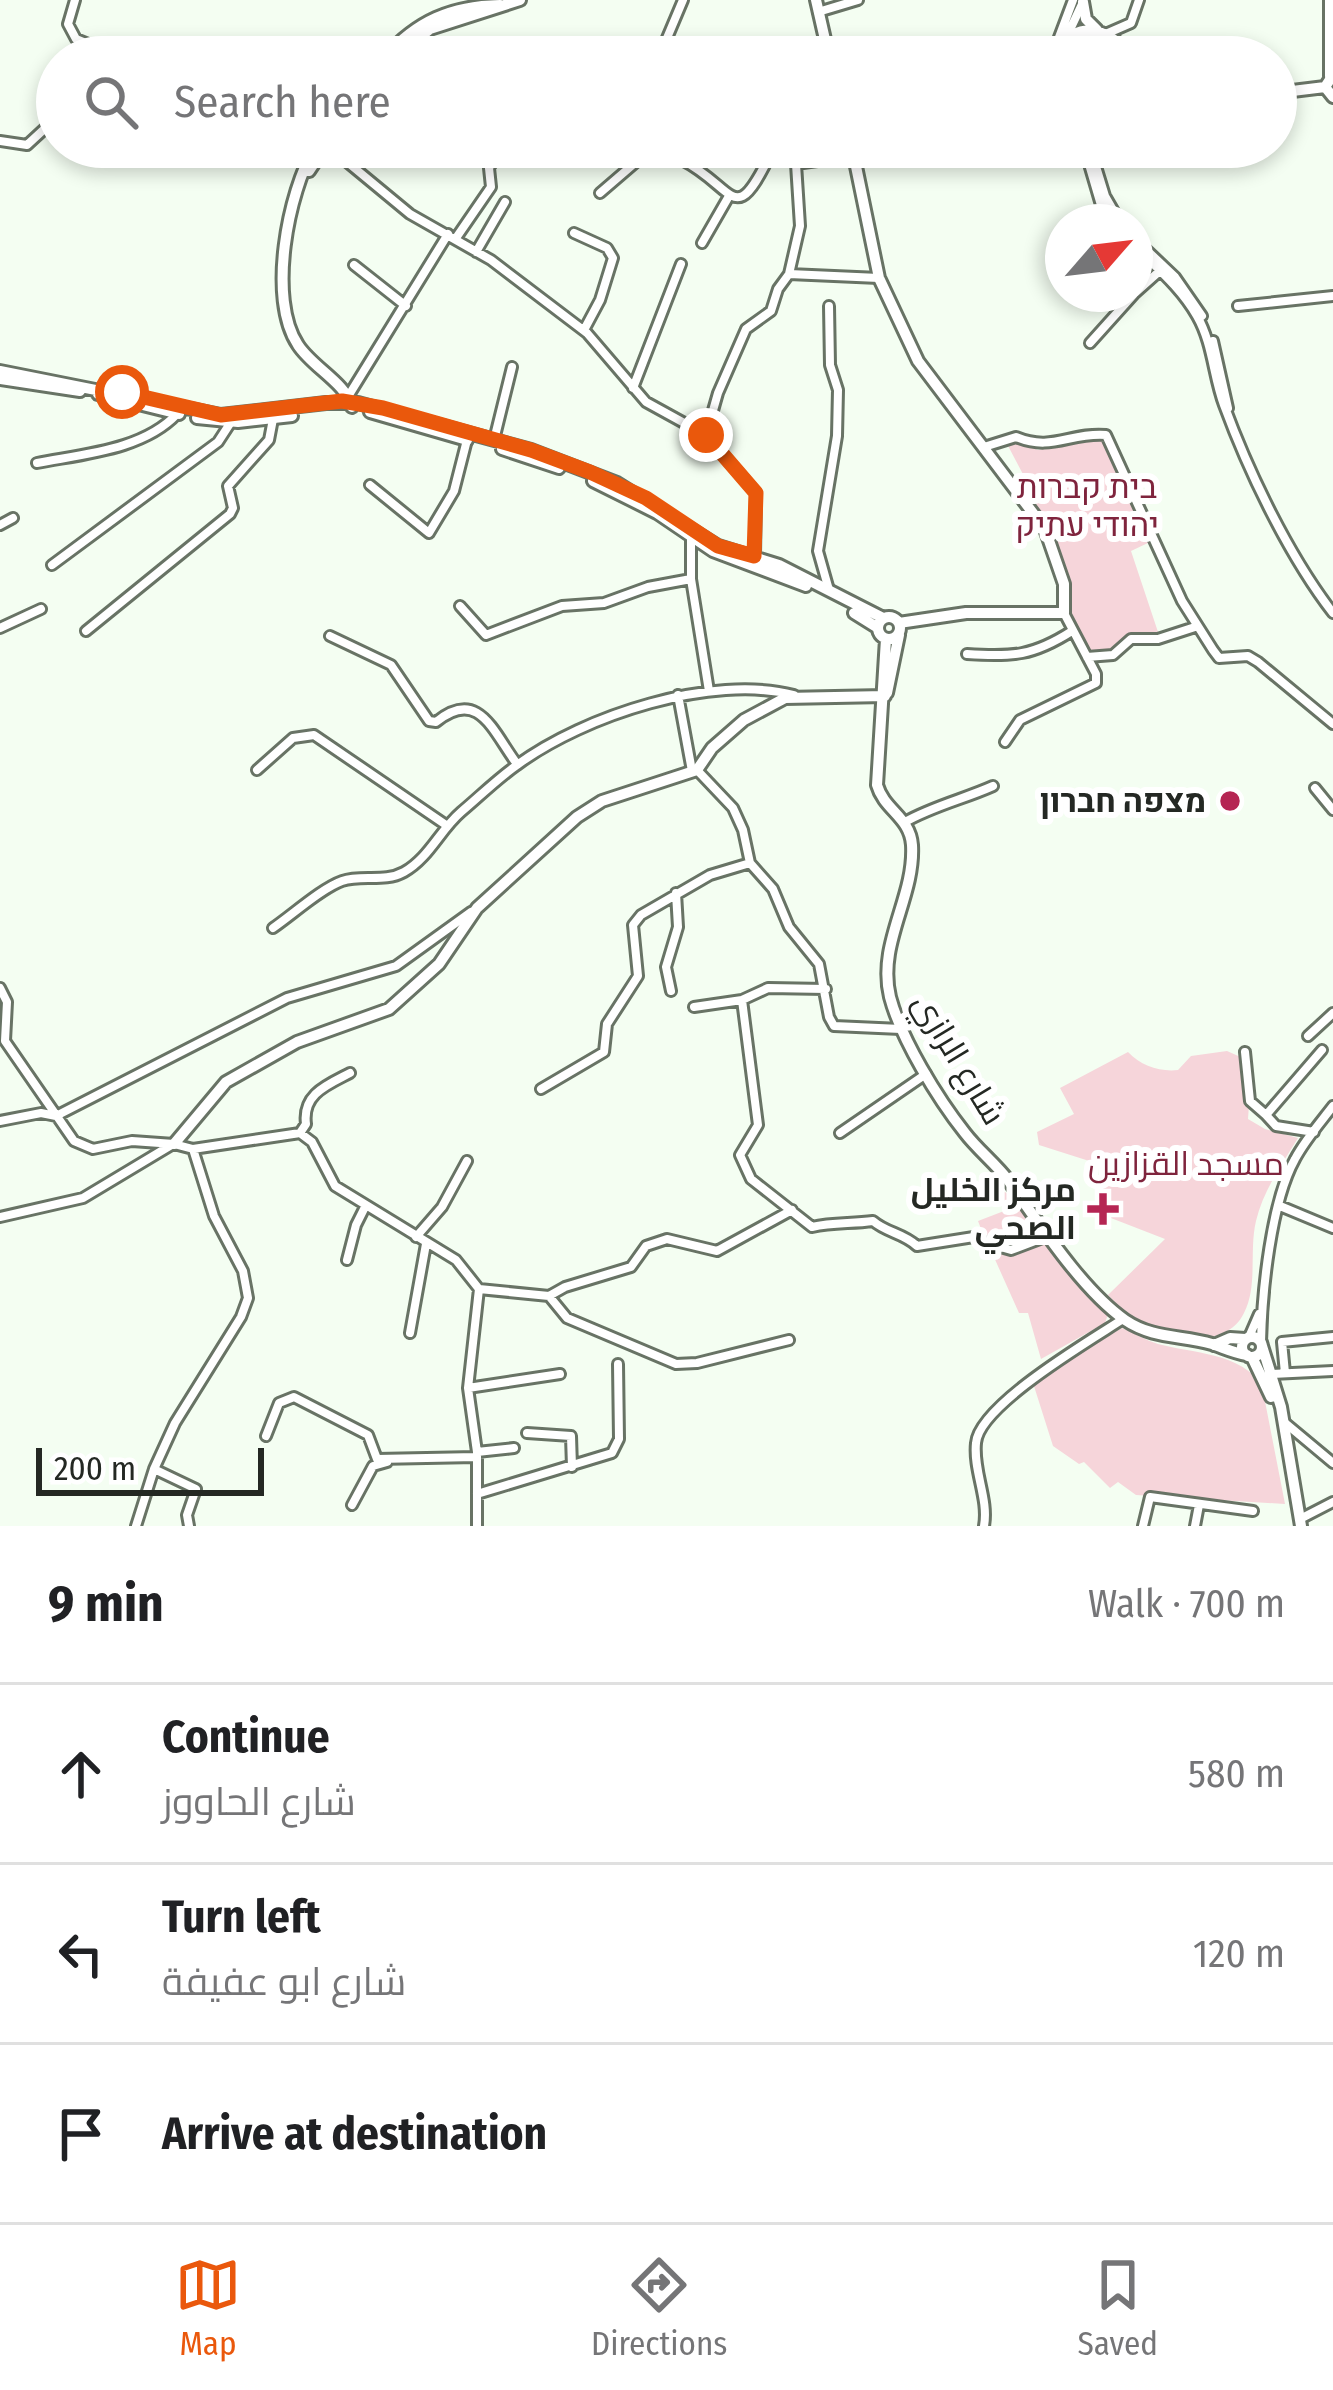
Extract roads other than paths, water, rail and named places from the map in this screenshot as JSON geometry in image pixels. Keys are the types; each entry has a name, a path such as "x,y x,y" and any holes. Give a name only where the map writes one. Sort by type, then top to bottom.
{"main road":[{"path":"420,36 430,28 520,0"},
{"path":"1080,1 1088,23 1108,36"},
{"path":"408,36 425,20 503,5"},
{"path":"818,6 825,36"},
{"path":"1094,36 1104,32"},
{"path":"1297,90 1330,84"},
{"path":"306,168 285,245 285,320 298,346 351,402 597,482 657,513 713,551 813,589 880,623 894,618 899,628"},
{"path":"297,189 312,168"},
{"path":"0,375 221,415 351,402 494,440 617,483 718,546 754,556 829,591 880,623 886,639 899,628 966,613 1064,613 1064,584 1045,529 917,361 879,278 856,168"},
{"path":"0,375 231,422 273,419 351,402"},
{"name":"شارع الرازي","path":"886,695 892,686 899,628"},
{"name":"شارع الرازي","path":"886,639 877,785 880,797 910,832 912,864 886,966 891,1001 902,1029 967,1136 1123,1319 1155,1336 1249,1356"},
{"path":"174,1144 226,1082 298,1042 389,1010 439,964 477,908 602,801 694,771 744,720 776,702 796,696 886,695"},
{"name":"شارع الرازي","path":"1214,1345 1230,1338 1254,1341"},
{"path":"1254,1341 1259,1354 1249,1356 1270,1391 1301,1522"},
{"path":"1254,1341 1279,1373 1301,1522"}],"street":[{"path":"74,36 68,24 75,0"},
{"path":"668,36 683,0"},
{"path":"818,6 858,0"},
{"path":"1104,32 1131,23 1139,0"},
{"path":"1329,0 1330,84"},
{"path":"1068,36 1080,1"},
{"path":"0,141 26,145 36,136"},
{"path":"353,168 410,214 452,236 584,330 646,402 706,435 756,493 754,556"},
{"path":"351,402 406,305 491,187 489,168"},
{"path":"600,193 627,168"},
{"path":"692,168 729,196 742,196 754,189 764,168"},
{"path":"706,435 746,328 772,310 789,274 800,226 796,168"},
{"path":"1095,168 1108,204"},
{"path":"702,243 729,196"},
{"path":"476,252 505,202"},
{"path":"574,233 607,248 613,261 584,330"},
{"path":"1153,260 1189,293 1209,330 1228,415 1281,528 1333,613"},
{"path":"633,388 681,264"},
{"path":"354,265 406,305"},
{"path":"1153,277 1162,269"},
{"path":"789,274 879,278"},
{"path":"1238,306 1333,296"},
{"path":"829,306 830,364 838,390 837,436 818,551 829,591"},
{"path":"1090,343 1118,312"},
{"path":"494,440 512,367"},
{"path":"37,463 102,451 146,436 162,430 178,413"},
{"path":"86,632 230,514 233,504 228,486 269,440 273,419"},
{"path":"52,565 218,442 231,422"},
{"path":"984,447 1016,436 1040,447 1106,435 1195,627 1219,658 1248,656 1333,724"},
{"path":"370,485 429,533 454,490 467,440"},
{"path":"0,525 13,518"},
{"path":"691,538 691,578 709,691"},
{"path":"460,606 486,634 562,606 604,604 648,587 691,578"},
{"path":"0,628 41,608"},
{"path":"1005,742 1020,719 1096,682 1064,613"},
{"path":"1087,657 1113,655 1131,639 1158,639 1195,627"},
{"path":"967,654 1041,651 1072,631"},
{"path":"330,636 391,665 428,721 436,722 466,706 479,712 518,764"},
{"path":"273,928 342,881 383,880 404,872 424,856 446,825 518,764 569,734 678,695 764,687 796,696"},
{"path":"678,695 694,771 733,808 750,863 772,889 789,927 819,964 834,1025 902,1029"},
{"path":"257,770 293,739 314,735 446,825"},
{"path":"905,822 928,808 950,805 993,786"},
{"path":"1315,788 1333,810"},
{"path":"541,1089 604,1052 607,1024 638,976 633,926 640,915 710,875 750,863"},
{"path":"671,991 666,967 678,927 676,893"},
{"path":"0,1121 41,1113 56,1116 287,998 395,966 477,908"},
{"path":"694,1007 742,1000 772,987 826,989"},
{"path":"0,988 7,1002 4,1041 74,1142 94,1149 132,1141 194,1149 300,1133 312,1142 335,1186 456,1260 479,1289 468,1388 477,1454 477,1526"},
{"path":"742,1000 758,1125 740,1155 751,1178 812,1227 840,1220 873,1221 886,1232 907,1236 917,1246 980,1236 1011,1250 1048,1236"},
{"path":"1308,1036 1333,1012"},
{"path":"1265,1115 1322,1051"},
{"path":"1245,1052 1250,1101 1276,1126 1314,1132"},
{"path":"300,1133 311,1097 350,1073"},
{"path":"840,1133 927,1073"},
{"path":"1254,1341 1292,1163 1333,1106"},
{"path":"0,1217 83,1198 174,1144"},
{"path":"136,1526 175,1423 248,1298 244,1271 214,1216 194,1149"},
{"path":"416,1237 442,1207 467,1161"},
{"path":"1280,1206 1333,1228"},
{"path":"347,1260 365,1207"},
{"path":"479,1289 549,1296 631,1267 646,1246 667,1239 717,1251 792,1210"},
{"path":"410,1333 426,1244"},
{"path":"549,1296 567,1318 676,1364 697,1364 789,1340"},
{"path":"984,1526 975,1440 981,1426 1026,1383 1123,1319"},
{"path":"1333,1337 1282,1342 1279,1373 1333,1371"},
{"path":"477,1494 607,1456 618,1445 618,1364"},
{"path":"468,1388 560,1374"},
{"path":"266,1436 279,1403 294,1397 368,1435 377,1459 388,1462"},
{"path":"1284,1422 1333,1463"},
{"path":"527,1433 571,1436 572,1467"},
{"path":"352,1505 373,1466 514,1448"},
{"path":"154,1469 196,1490 187,1515 189,1526"},
{"path":"1143,1526 1150,1498 1253,1511"},
{"path":"1301,1522 1333,1502"},
{"path":"1195,1526 1199,1504"}],"place":[{"name":"מצפה חברון","path":"1230,801"},
{"name":"مركز الخليل الصحي","path":"1103,1209"}],"park label":[{"name":"בית קברות יהודי עתיק","path":"1087,506"},
{"name":"مسجد القزازين","path":"1186,1164"}]}
